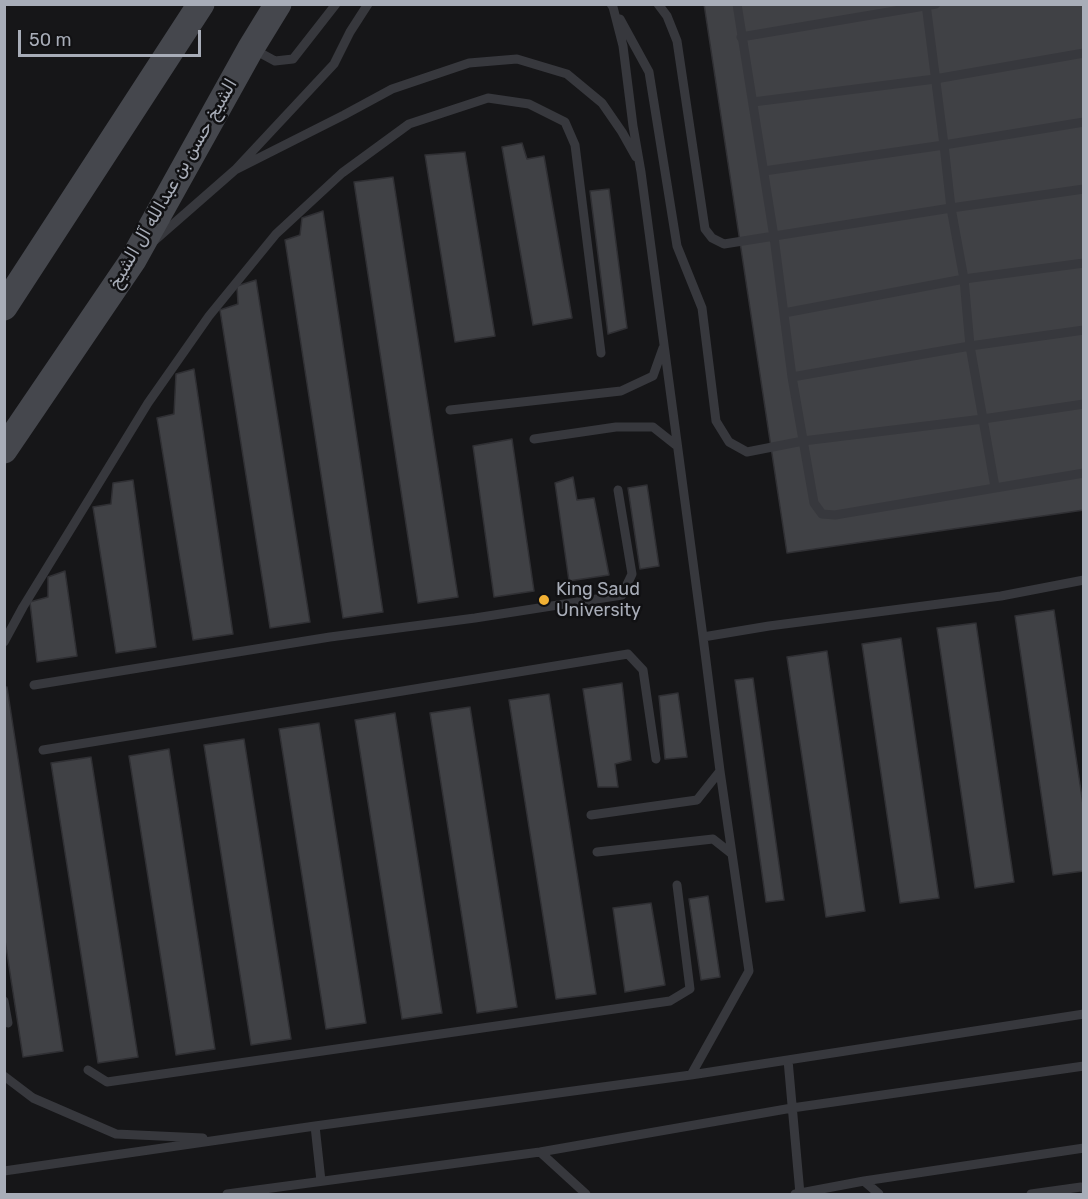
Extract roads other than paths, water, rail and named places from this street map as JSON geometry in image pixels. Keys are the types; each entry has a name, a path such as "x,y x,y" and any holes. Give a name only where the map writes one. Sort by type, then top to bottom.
{"main road":[{"path":"4,307 201,4"},
{"name":"الشيخ حسن بن عبدالله آل الشيخ","path":"4,450 133,260 251,48 278,4"}],"lane":[{"path":"251,48 275,62 293,59 336,4"},
{"path":"133,260 235,170 334,63 368,4"},
{"path":"658,4 667,16 677,41 705,229 711,238 724,244 1083,189"},
{"path":"736,4 774,237 792,377 814,503 822,514 835,515 1083,473"},
{"path":"741,37 930,5 935,79 951,208 964,279 970,346 994,487"},
{"path":"612,6 623,46 640,163 720,771 749,971 691,1075"},
{"path":"612,6 649,72 677,246 702,308 716,421 729,442 747,452 803,441 1083,404"},
{"path":"753,102 935,79 1083,53"},
{"path":"235,170 392,89 469,63 517,59 567,74 602,103 640,163"},
{"path":"4,642 23,607 148,404 209,316 276,234 342,173 409,124 488,99 529,104 566,122 575,145 601,353"},
{"path":"764,171 1083,122"},
{"path":"784,313 964,279 1083,263"},
{"path":"792,377 970,346 1083,330"},
{"path":"450,410 621,391 653,376 664,346"},
{"path":"534,439 616,427 652,427 677,446"},
{"path":"34,685 330,637 475,618 622,595 632,574 618,490"},
{"path":"703,636 1001,596 1083,580"},
{"path":"43,750 628,654 643,670 656,759"},
{"path":"591,815 697,800 720,771"},
{"path":"597,852 713,838 732,854"},
{"path":"88,1070 107,1082 670,1001 690,989 677,885"},
{"path":"4,1001 8,1023"},
{"path":"4,1172 315,1126 691,1075 1083,1014"},
{"path":"788,1060 797,1194 864,1181 1083,1148"},
{"path":"227,1194 540,1152 792,1107 1083,1066"},
{"path":"4,1076 33,1098 117,1134 226,1139"},
{"path":"315,1126 321,1181"},
{"path":"540,1152 586,1194"},
{"path":"864,1181 879,1194"},
{"path":"1031,1194 1070,1188 1081,1187 1083,1189"}],"place":[{"name":"King Saud University","path":"544,600"}]}
